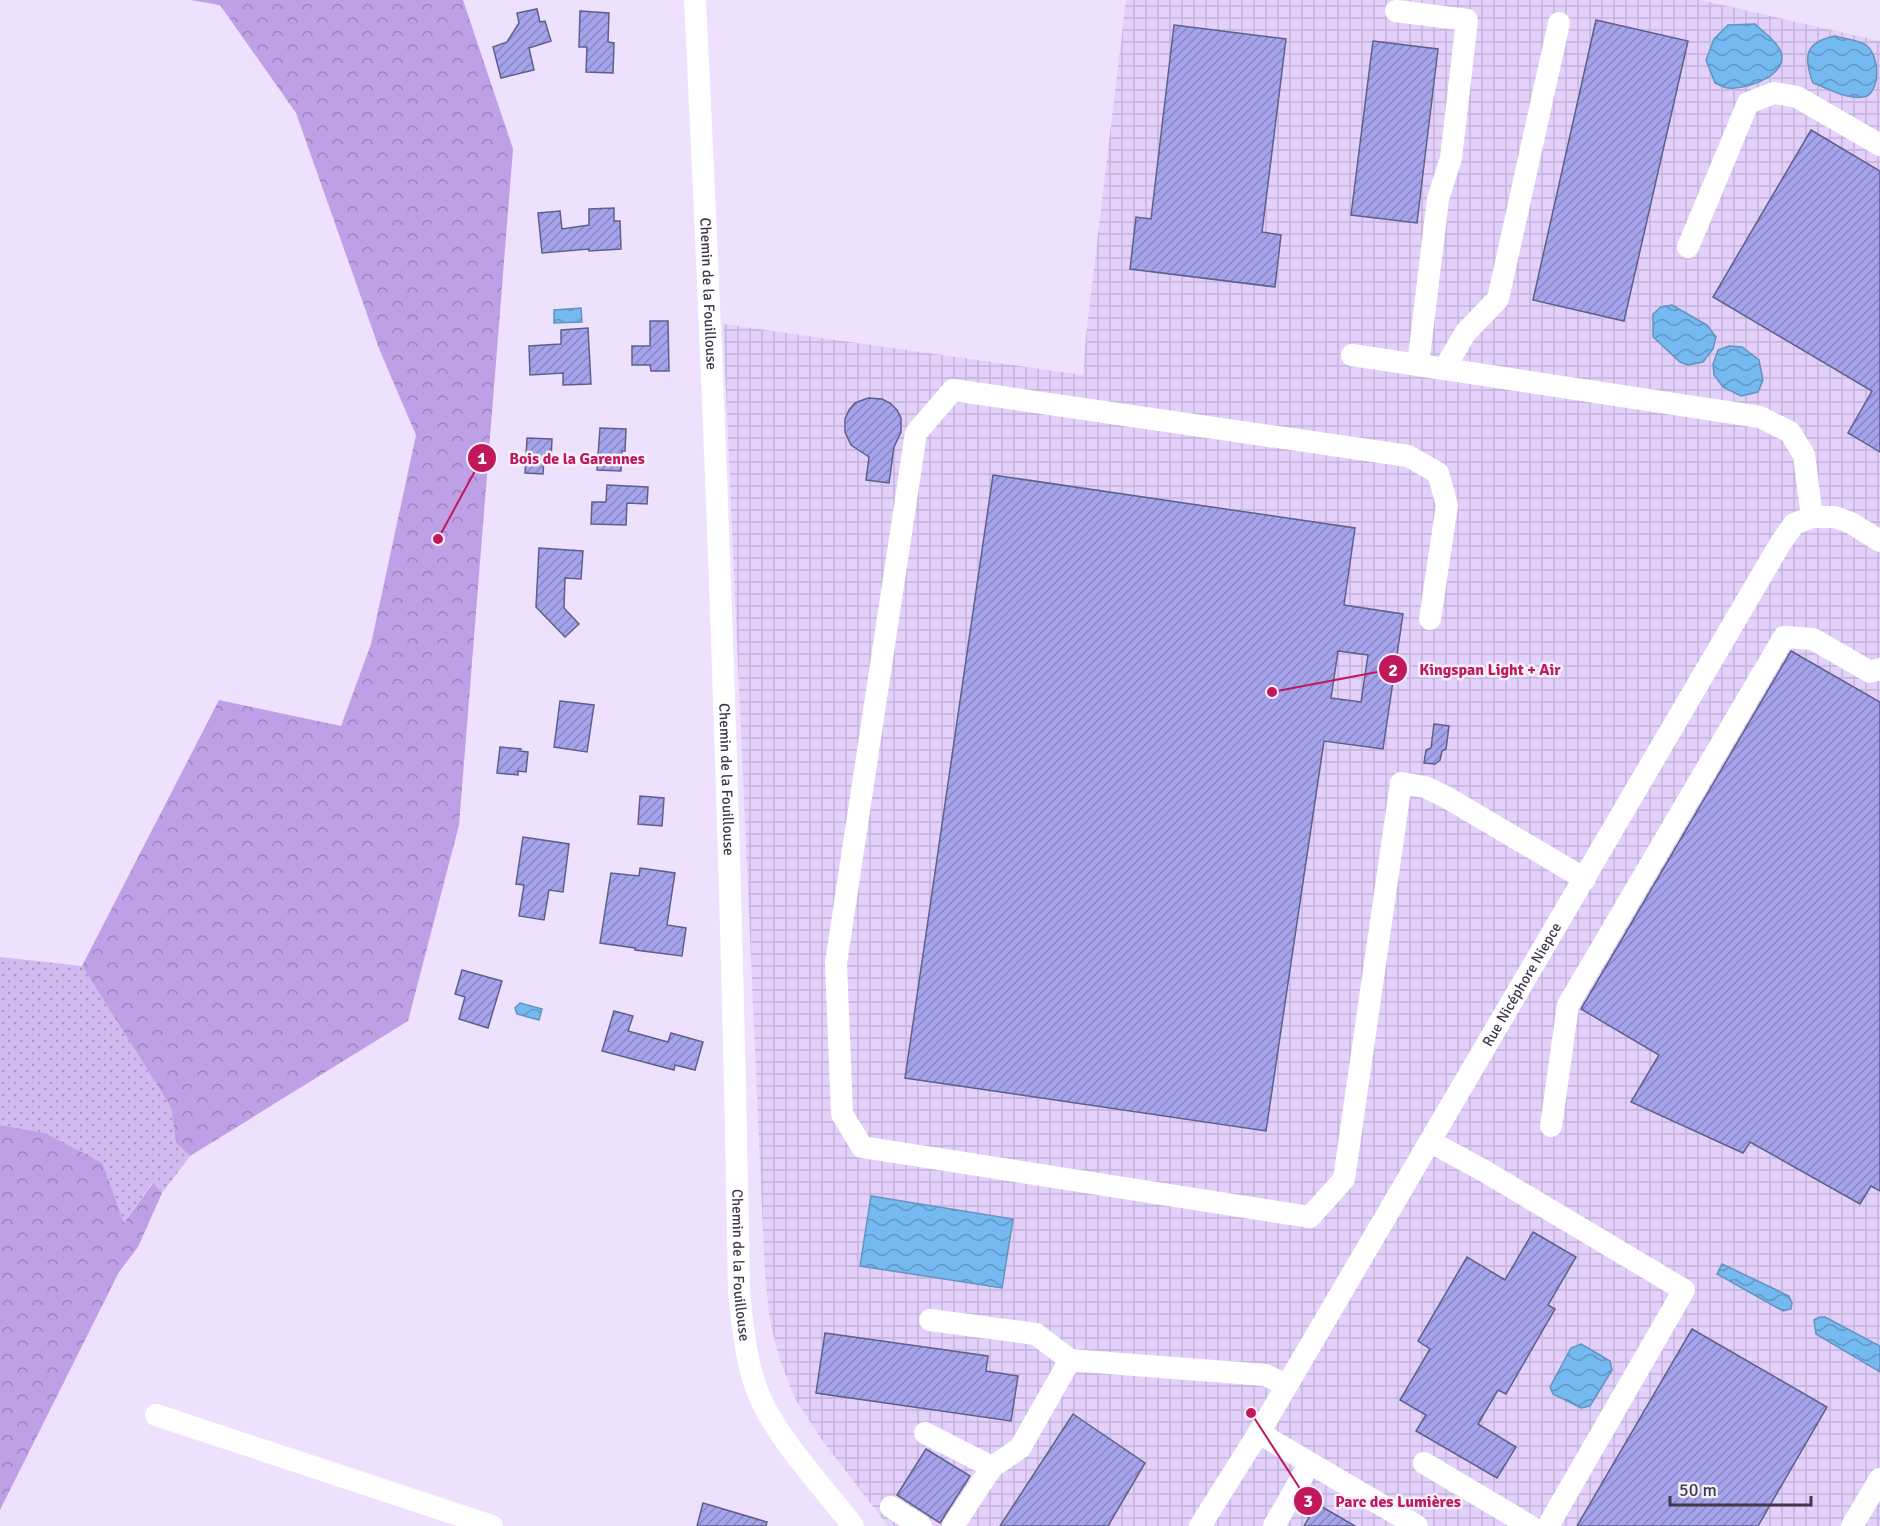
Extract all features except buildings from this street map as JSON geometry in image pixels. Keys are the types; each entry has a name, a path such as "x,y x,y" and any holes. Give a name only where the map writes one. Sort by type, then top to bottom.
{"street":[{"name":"Chemin de la Fouillouse","path":"695,0 727,792 739,1293 744,1341 760,1398 781,1434 853,1526"},
{"path":"1396,11 1467,20 1451,158 1438,199 1418,365"},
{"path":"1444,369 1466,332 1498,299 1559,23"},
{"path":"1688,247 1748,103 1774,93 1797,97 1880,145"},
{"path":"1352,355 1760,417 1790,432 1804,455 1812,517 1835,517 1851,523 1880,541"},
{"path":"1430,619 1447,505 1438,473 1408,456 953,390 916,433 836,963 842,1114 852,1131 862,1147 1310,1216 1344,1179 1401,783 1425,787 1446,797 1585,879"},
{"name":"Rue Nicéphore Niepce","path":"1200,1526 1259,1433 1431,1142 1780,544 1794,524 1812,517"},
{"path":"1551,1126 1568,1005 1784,637 1813,639 1870,672 1880,669"},
{"path":"1431,1142 1486,1172 1684,1290 1548,1526"},
{"path":"930,1320 1036,1334 1070,1360 1265,1375 1287,1385"},
{"path":"953,1526 992,1467 1020,1448 1070,1360"},
{"path":"156,1415 492,1526"},
{"path":"925,1433 992,1467"},
{"path":"1259,1433 1417,1526"},
{"path":"1274,1526 1310,1463"},
{"path":"1424,1463 1530,1526"},
{"path":"1852,1526 1880,1479"},
{"path":"891,1507 921,1526"}],"shaded area":[{"path":"1126,0 1701,0 1880,41 1880,1526 888,1526 822,1440 796,1400 780,1361 770,1321 765,1276 723,324 1083,375"},
{"path":"0,957 82,966 171,1107 176,1143 190,1156 162,1193 152,1183 124,1223 45,1133 0,1125"}],"green space":[{"path":"190,0 463,0 513,149 459,825 408,1021 190,1156 176,1143 171,1107 82,966 219,700 341,726 371,644 416,435 380,351 296,113 220,5"},
{"path":"0,1125 45,1133 102,1163 124,1223 153,1183 162,1193 138,1247 119,1272 0,1510"}],"water":[{"path":"1755,24 1779,48 1782,57 1780,65 1767,78 1747,86 1727,88 1715,83 1706,60 1714,39 1728,25"},
{"path":"1835,36 1860,42 1871,51 1877,72 1874,87 1867,96 1846,96 1813,83 1808,65 1809,52 1817,42"},
{"path":"1672,305 1707,325 1716,337 1713,349 1703,362 1688,365 1680,362 1653,337 1653,314 1661,307"},
{"path":"581,308 582,322 554,323 554,310"},
{"path":"1729,346 1742,347 1759,360 1763,380 1758,392 1741,396 1723,387 1714,375 1713,364 1718,350"},
{"path":"520,1003 542,1009 539,1020 517,1014 515,1008"},
{"path":"871,1196 1013,1219 1002,1288 860,1266"},
{"path":"1722,1264 1789,1296 1792,1303 1791,1309 1783,1311 1717,1274"},
{"path":"1825,1317 1880,1346 1880,1372 1816,1334 1814,1320"},
{"path":"1581,1344 1610,1361 1612,1370 1590,1406 1581,1408 1553,1394 1550,1387 1571,1348"}],"place":[{"name":"Bois de la Garennes","path":"438,539"},
{"name":"Kingspan Light + Air","path":"1272,692"},
{"name":"Parc des Lumières","path":"1251,1413"}]}
